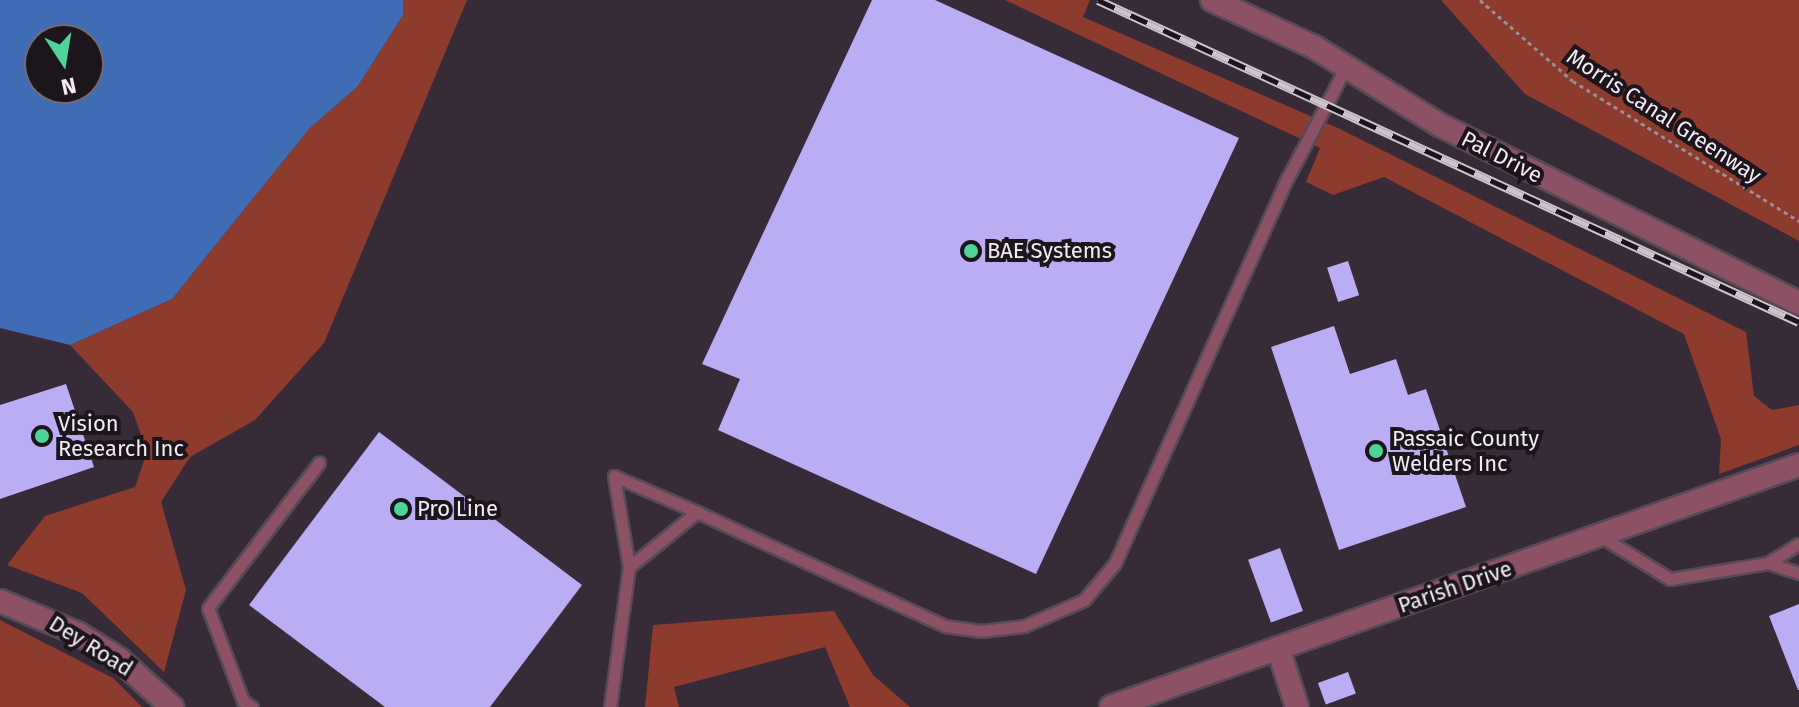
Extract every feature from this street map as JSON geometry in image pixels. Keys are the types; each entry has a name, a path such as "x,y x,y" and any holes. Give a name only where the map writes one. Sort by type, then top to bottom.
{"street":[{"name":"Pal Drive","path":"1212,0 1346,67 1453,132 1799,303"},
{"name":"Parish Drive","path":"1111,707 1602,537 1799,465"},
{"name":"Dey Road","path":"0,601 79,634 119,659 172,707"},
{"path":"1278,648 1297,707"}],"lane":[{"path":"610,707 629,567 614,476 945,626 981,631 1024,626 1084,600 1115,563 1288,177 1346,67"},
{"path":"244,705 208,608 319,463"},
{"path":"629,567 697,512"},
{"path":"1602,537 1670,579 1768,563 1799,544"},
{"path":"1768,563 1799,573"}],"path":[{"name":"Morris Canal Greenway","path":"1480,0 1573,81 1799,221"}],"shaded area":[{"path":"403,0 467,0 324,343 255,420 190,457 161,502 186,590 164,672 82,593 7,565 45,516 135,487 147,452 133,412 70,345 172,299 309,129 358,86 403,15"},
{"path":"1005,0 1090,0 1083,17 1338,128 1746,332 1754,396 1772,410 1799,405 1799,445 1719,474 1721,439 1684,334 1384,177 1333,195 1306,182 1320,148"},
{"path":"1441,0 1799,0 1799,241 1525,94"},
{"path":"834,611 873,675 910,707 850,707 825,647 674,687 679,707 645,707 653,625"},
{"path":"0,620 113,678 142,707 0,707"}],"water":[{"path":"0,0 403,0 403,15 358,86 309,129 172,299 70,345 0,328"}],"building":[{"name":"BAE Systems","path":"872,0 935,0 1239,138 1036,574 718,430 740,379 702,364"},
{"path":"1348,261 1359,295 1338,302 1327,268"},
{"name":"Passaic County Welders Inc","path":"1334,326 1350,374 1396,359 1408,395 1426,389 1466,507 1339,550 1271,347"},
{"name":"Vision Research Inc","path":"66,384 94,467 0,499 0,405"},
{"name":"Pro Line","path":"379,432 582,585 490,707 385,707 249,605"},
{"path":"1280,548 1303,611 1271,623 1248,560"},
{"path":"1799,604 1799,690 1798,690 1769,616"},
{"path":"1348,672 1356,694 1326,705 1318,683"}],"railway":[{"path":"1098,0 1799,322"}],"place":[{"name":"BAE Systems","path":"971,251"},
{"name":"Vision Research Inc","path":"42,436"},
{"name":"Passaic County Welders Inc","path":"1376,451"},
{"name":"Pro Line","path":"401,509"}]}
